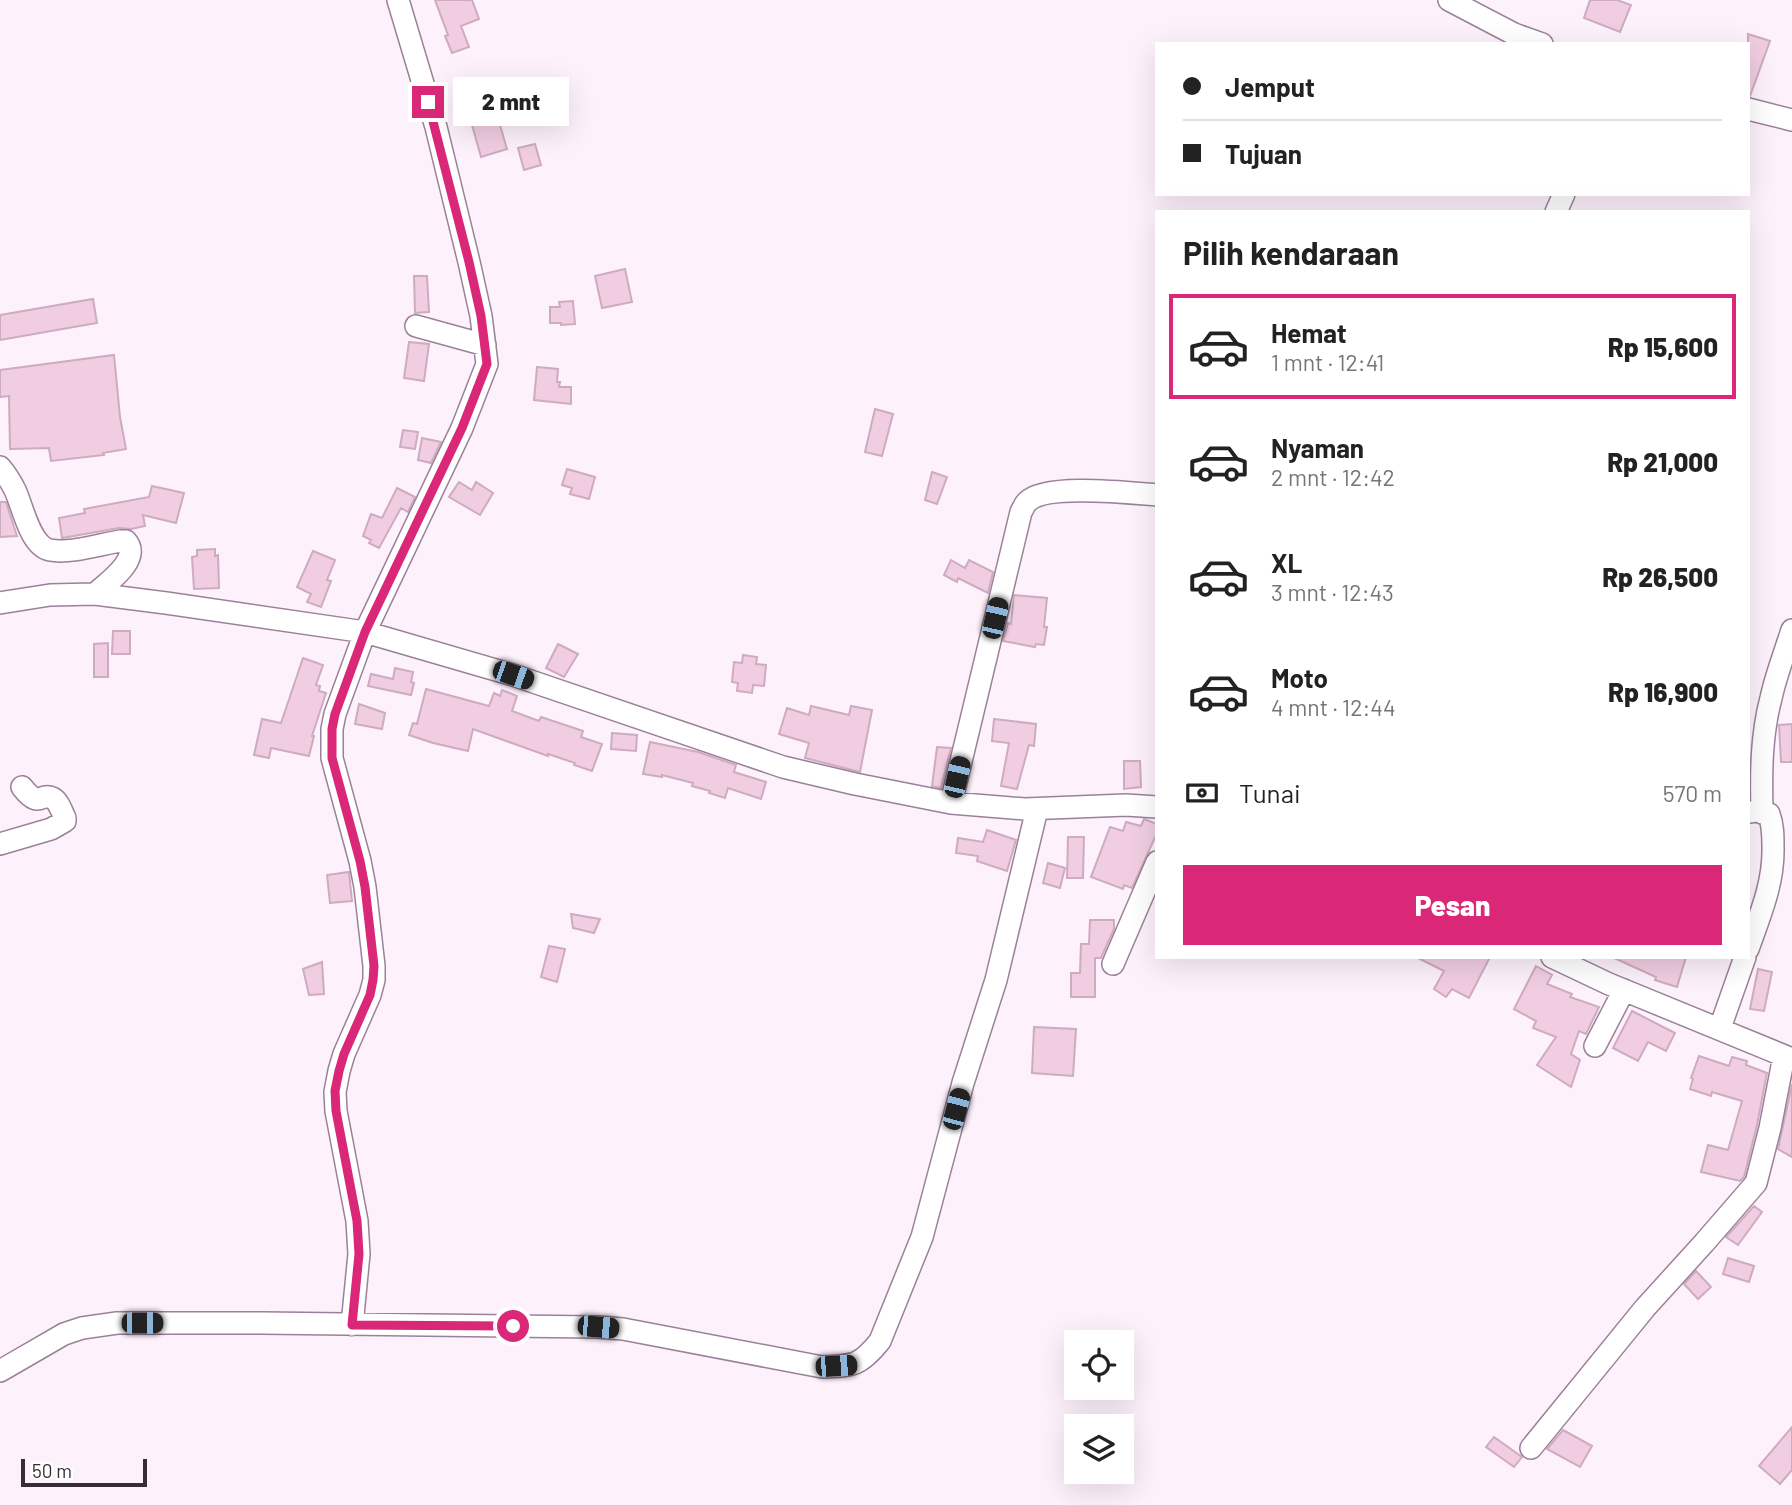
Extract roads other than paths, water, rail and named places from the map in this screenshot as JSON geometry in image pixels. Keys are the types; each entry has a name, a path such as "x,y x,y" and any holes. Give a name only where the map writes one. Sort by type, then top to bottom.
{"street":[{"path":"352,1325 359,1254 357,1221 336,1111 335,1091 344,1054 370,995 374,966 363,874 332,758 332,729 365,632 462,428 486,369 487,357 481,316 436,127 398,0"},
{"path":"1449,0 1514,34 1536,42"},
{"path":"1750,110 1792,120"},
{"path":"416,327 485,345"},
{"path":"0,467 15,489 34,538 41,547 67,550 121,541 129,543 131,554 128,562 95,594"},
{"path":"951,803 1021,512 1027,502 1042,495 1067,492 1155,495"},
{"path":"0,603 50,595 95,594 365,632 513,675 783,766 855,784 951,803 1037,809 1126,805 1155,807"},
{"path":"1750,943 1769,891 1774,866 1773,824 1769,814 1755,812 1770,699 1792,630"},
{"path":"0,844 65,821 54,799 34,799 29,797 22,787"},
{"path":"0,1371 64,1334 82,1328 117,1323 610,1328 822,1367 851,1366 868,1356 880,1341 922,1237 963,1083 996,980 1037,809"},
{"path":"1113,964 1155,867"},
{"path":"1531,1448 1645,1308 1756,1183 1788,1058 1556,959"},
{"path":"1720,1028 1744,959"},
{"path":"1595,1046 1624,990"}]}
